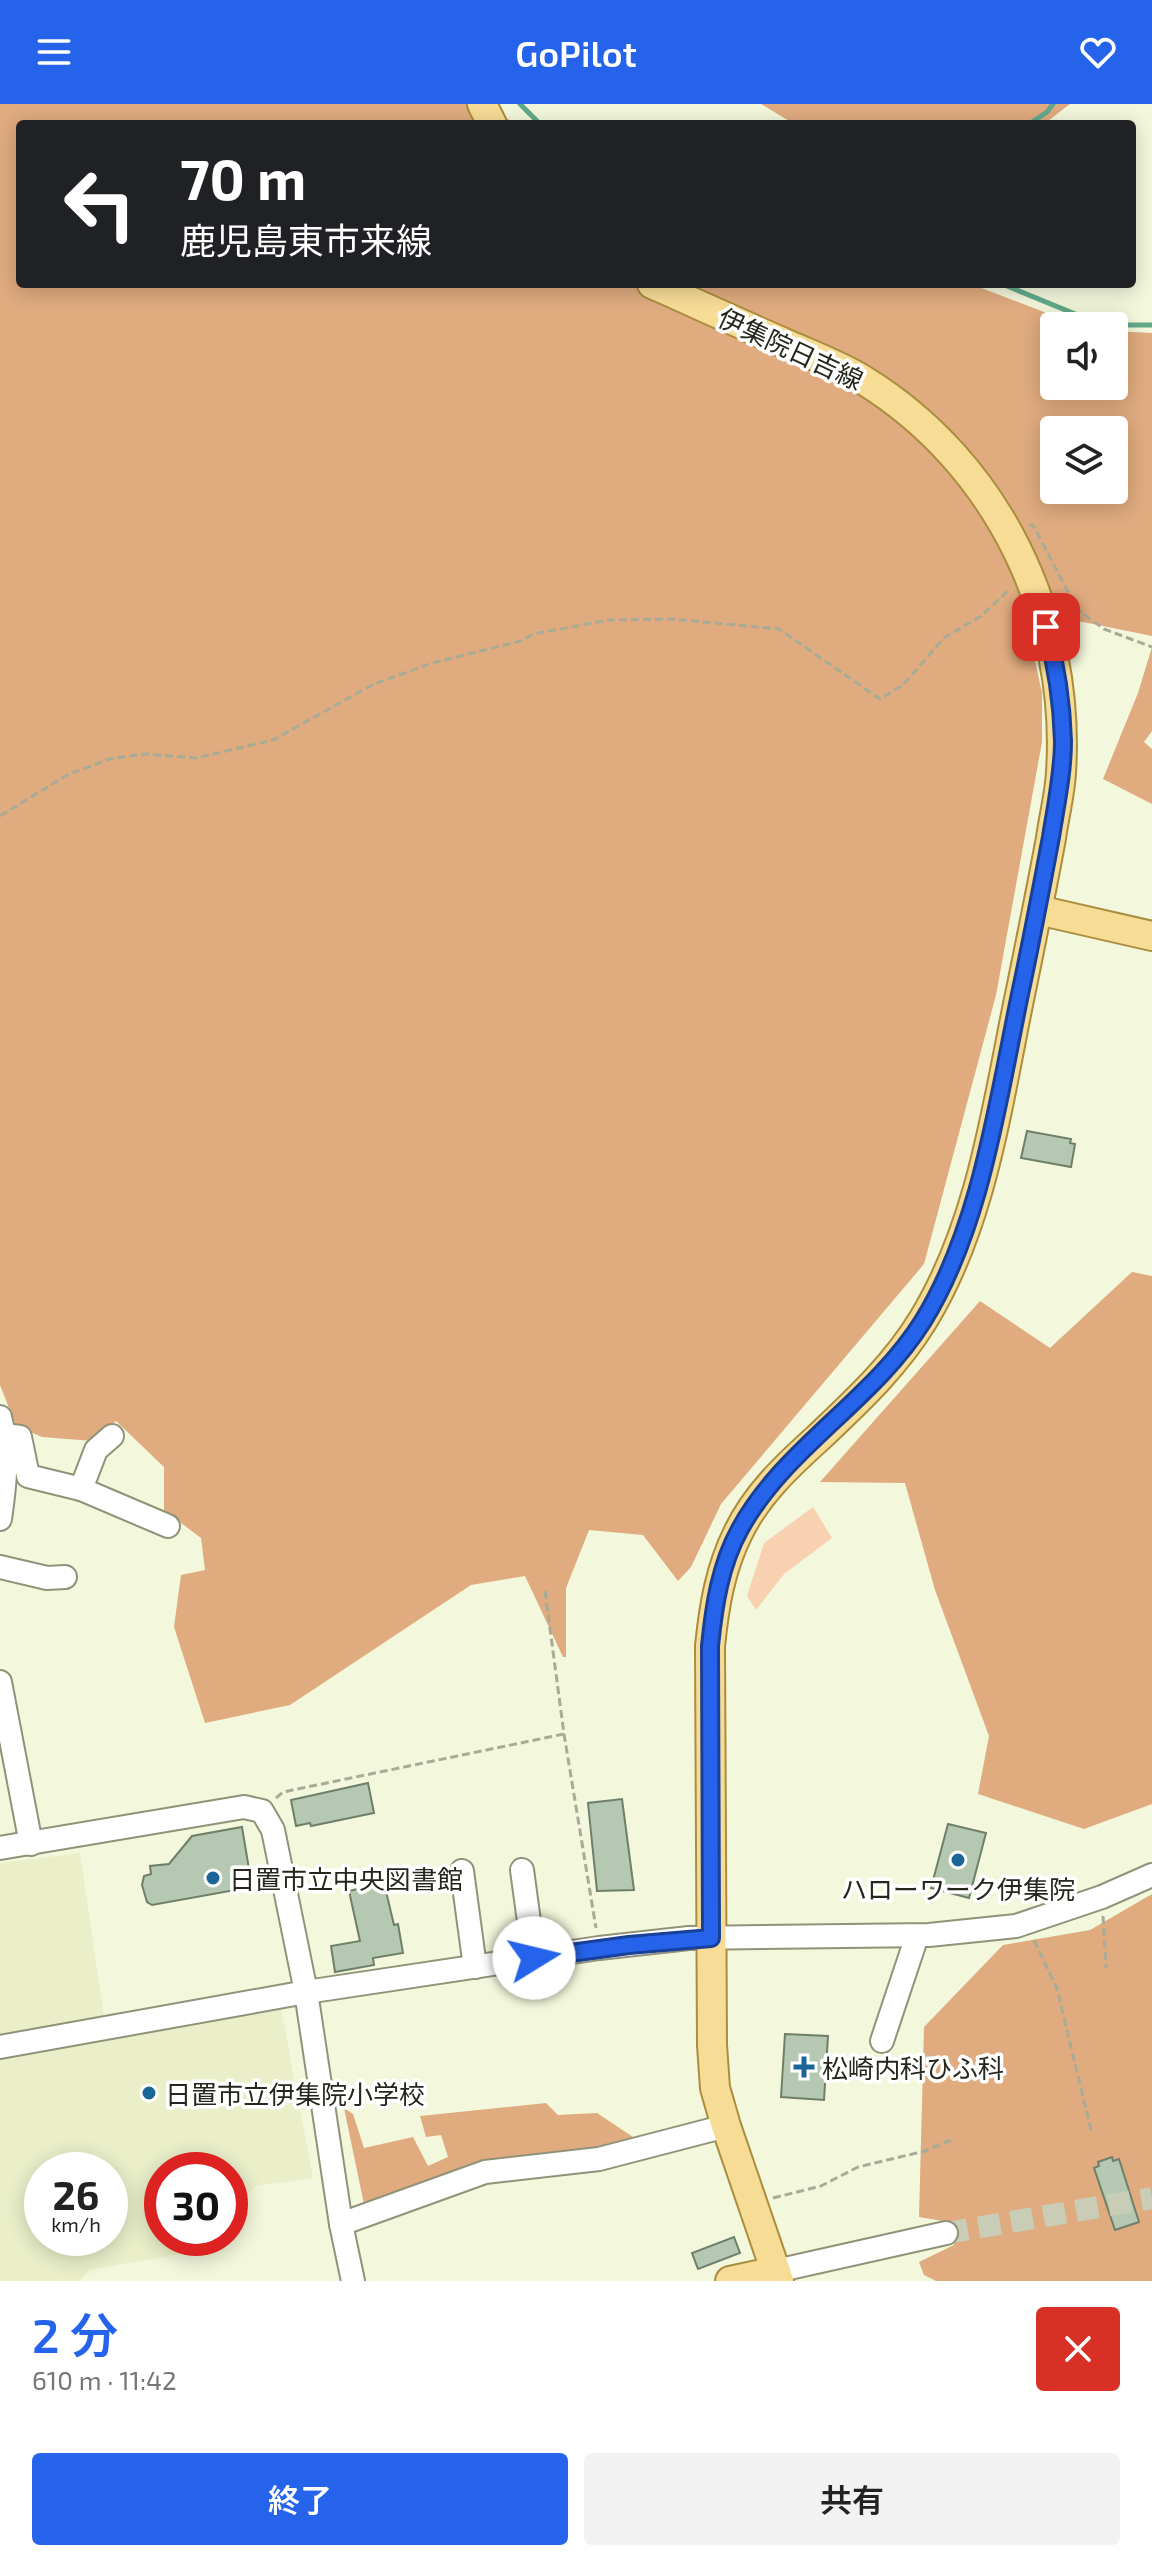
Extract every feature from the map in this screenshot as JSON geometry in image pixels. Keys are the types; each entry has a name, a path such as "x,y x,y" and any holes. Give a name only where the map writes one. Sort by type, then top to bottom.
{"main road":[{"name":"伊集院日吉線","path":"661,288 864,380 919,422 947,449 989,499 1025,564 1052,649 1063,740 1061,777 1038,910 978,1189 964,1236 945,1281 897,1359 864,1395 782,1472 758,1501 738,1531 723,1570 714,1607 710,1646 715,2088 777,2276"},
{"path":"1038,910 1152,936"},
{"path":"730,2281 777,2276"}],"street":[{"path":"2,1426 20,1437 28,1476 81,1489 168,1526"},
{"path":"0,1519 6,1472 2,1426"},
{"path":"81,1489 96,1450 112,1436"},
{"path":"0,1567 47,1578 65,1577"},
{"path":"0,1682 31,1844"},
{"path":"0,1848 244,1807 262,1811 271,1824 306,1992 341,2224 353,2281"},
{"path":"522,1870 534,1958"},
{"path":"462,1871 475,1967"},
{"path":"0,2047 306,1992 599,1948 689,1938 917,1936 1016,1926 1102,1897 1152,1875"},
{"path":"882,2041 917,1936"},
{"path":"341,2224 485,2172 599,2159 726,2126"},
{"path":"777,2276 946,2233"}],"path":[{"path":"1011,535 1033,525 1077,609 1104,629 1152,647"},
{"path":"0,816 69,774 110,759 145,754 197,758 273,740 374,684 432,663 521,641 534,634 608,620 672,619 779,629 880,699 903,685 944,638 981,616 1010,590"},
{"path":"545,1591 564,1734 599,1948"},
{"path":"262,1811 283,1792 564,1734"},
{"path":"1102,1897 1106,1968"},
{"path":"1026,1922 1057,1989 1091,2130"},
{"path":"753,2202 821,2186 858,2167 925,2151 951,2140"}],"shaded area":[{"path":"0,104 484,104 510,120 16,120 16,288 981,288 1044,312 1040,312 1040,400 1128,400 1128,332 1152,333 1152,636 1024,610 1042,693 1042,742 996,995 924,1264 721,1504 691,1567 678,1581 643,1535 589,1530 566,1588 566,1657 563,1657 525,1576 471,1585 290,1705 205,1723 174,1627 181,1575 205,1570 201,1538 164,1510 164,1467 116,1421 93,1441 42,1437 16,1426 0,1385"},
{"path":"761,104 1070,104 1049,120 787,120"},
{"path":"1152,647 1152,731 1144,742 1152,749 1152,804 1103,779 1138,693"},
{"path":"1132,1272 1152,1276 1152,1804 1084,1829 978,1794 989,1736 935,1590 905,1483 820,1482 980,1301 1050,1348"},
{"path":"813,1507 832,1538 784,1574 756,1610 747,1596 764,1543"},
{"name":"日置市立伊集院小学校","path":"80,1853 104,2017 277,1987 313,2178 256,2186 248,2194 248,2152 144,2152 144,2256 169,2256 89,2270 79,2281 0,2281 0,1863"},
{"path":"1152,1894 1152,2281 936,2281 924,2275 919,2262 954,2245 949,2222 919,2217 924,2027 1003,1945 1090,1930"},
{"path":"546,2103 558,2115 597,2113 636,2139 365,2209 344,2108 353,2114 364,2148 413,2137 428,2166 448,2157 441,2135 426,2137 420,2116"}],"building":[{"path":"1027,1131 1071,1139 1070,1143 1075,1144 1071,1167 1021,1158"},
{"path":"368,1783 374,1813 311,1826 310,1823 296,1826 291,1800"},
{"path":"622,1799 634,1890 597,1891 588,1803"},
{"path":"948,1824 986,1833 969,1898 931,1888"},
{"path":"242,1827 252,1887 152,1905 147,1902 142,1885 144,1876 151,1874 150,1866 169,1864 192,1836"},
{"path":"384,1883 394,1925 398,1924 403,1953 373,1958 374,1965 335,1972 331,1946 360,1941 349,1891"},
{"name":"松崎内科ひふ科","path":"785,2034 828,2036 824,2100 781,2097"},
{"path":"1112,2157 1113,2161 1119,2159 1139,2222 1115,2230 1094,2168 1099,2166 1098,2162"},
{"path":"734,2237 740,2253 698,2269 692,2253"}],"waterway":[{"path":"520,104 536,120"},
{"path":"1035,120 1053,104"},
{"path":"1012,288 1102,325 1152,325"}],"tunnel":[{"path":"946,2233 1152,2198"}],"place":[{"name":"ハローワーク伊集院","path":"958,1860"},
{"name":"日置市立中央図書館","path":"213,1878"},
{"name":"松崎内科ひふ科","path":"804,2067"},
{"name":"日置市立伊集院小学校","path":"149,2093"}],"route":[{"path":"534,1958 599,1948 711,1938 710,1646 718,1588 738,1531 758,1501 782,1472 864,1395 897,1359 945,1281 964,1236 978,1189 1038,910 1061,777 1063,740 1059,691 1046,627"}]}
